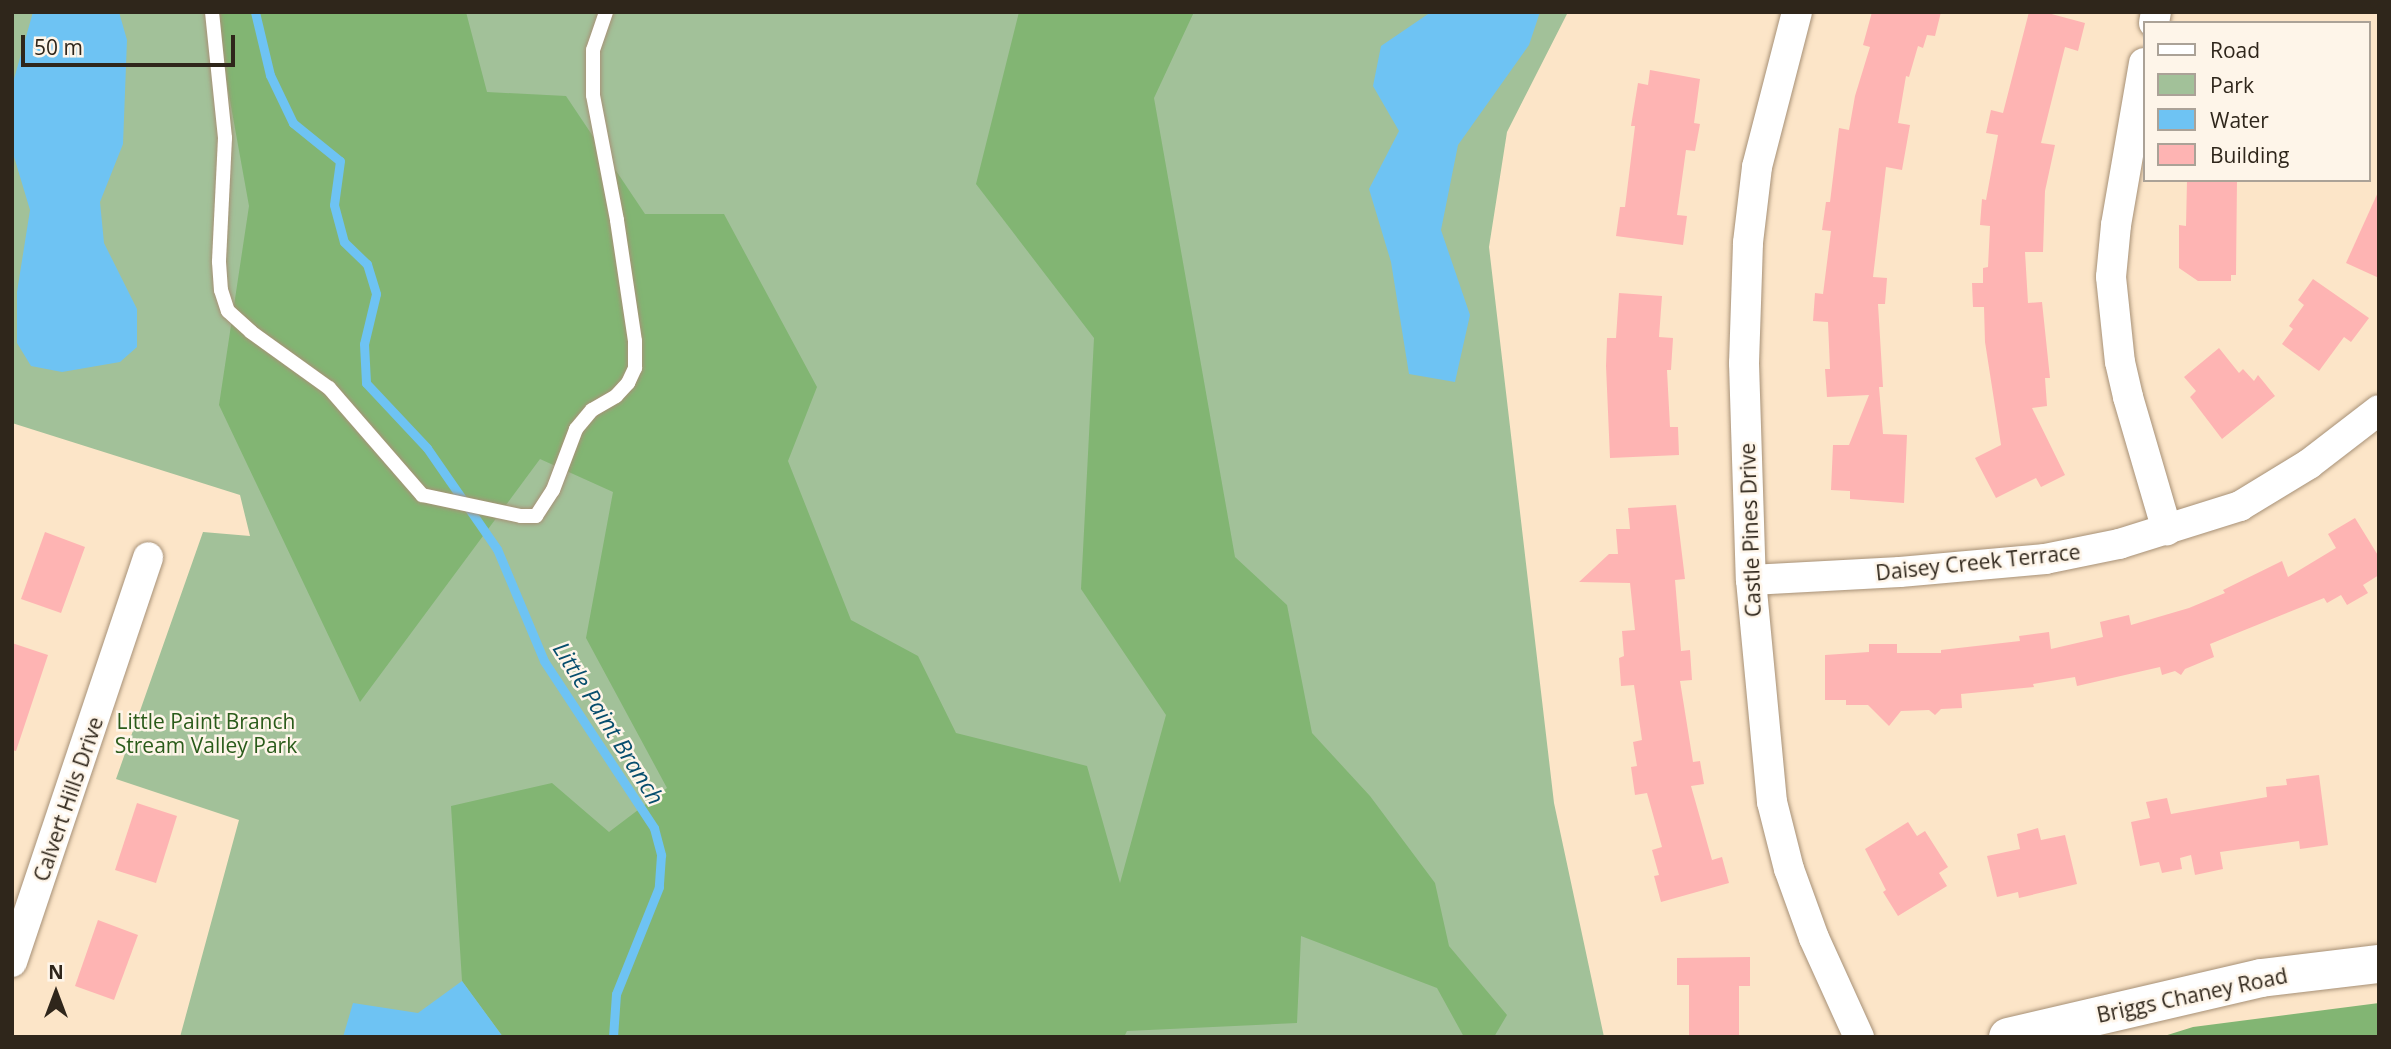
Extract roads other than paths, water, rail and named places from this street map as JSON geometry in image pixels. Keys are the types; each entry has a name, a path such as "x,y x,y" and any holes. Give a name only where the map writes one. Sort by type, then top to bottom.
{"main road":[{"name":"Briggs Chaney Road","path":"2008,1037 2261,978 2379,964"}],"street":[{"name":"Castle Pines Drive","path":"1797,12 1757,167 1748,243 1744,363 1751,580 1772,802 1790,869 1814,938 1859,1037"},
{"path":"2142,75 2116,225 2112,277 2125,385 2167,530"},
{"name":"Daisey Creek Terrace","path":"1751,580 1900,572 2045,559 2119,544 2240,506 2309,464 2379,410"},
{"name":"Calvert Hills Drive","path":"12,962 148,557"}],"lane":[{"path":"212,12 225,138 219,262 221,290 228,311 251,332 329,388 422,495 521,516 536,516 553,490 576,429 592,410 622,389 635,368 635,341 617,220 593,95 593,50 606,12"}],"water":[{"path":"33,12 119,12 127,40 123,144 100,202 104,243 137,309 137,347 120,362 62,372 31,366 17,343 17,292 30,210 12,150 12,86"},
{"path":"1431,12 1540,12 1529,45 1458,145 1441,230 1470,315 1455,382 1409,374 1391,262 1369,189 1399,131 1373,86 1381,46"},
{"path":"462,981 503,1037 343,1037 353,1003 418,1013"}],"waterway":[{"name":"Little Paint Branch","path":"255,12 270,75 293,123 340,161 334,205 344,242 367,264 376,294 364,344 366,383 427,448 497,549 544,661 654,828 661,855 659,887 616,994 613,1037"}],"park label":[{"name":"Little Paint Branch Stream Valley Park","path":"206,733"}]}
